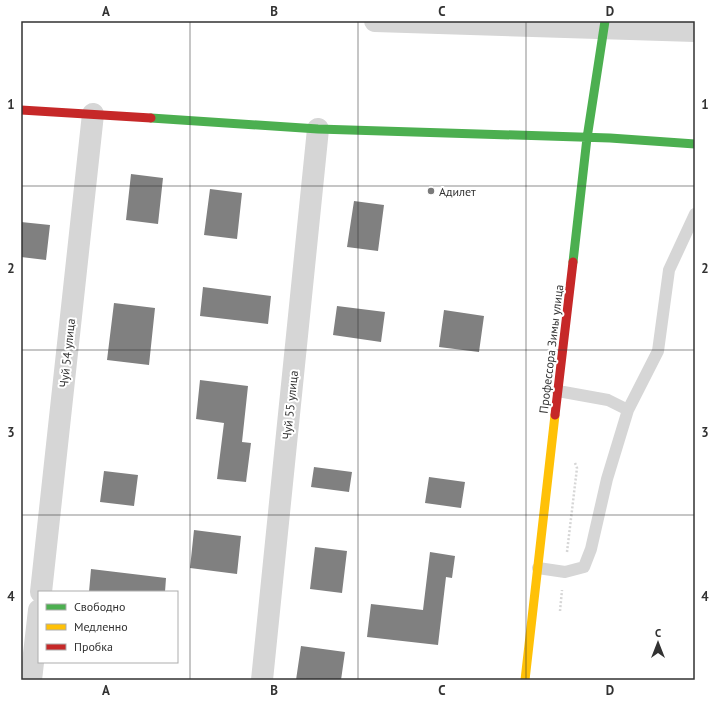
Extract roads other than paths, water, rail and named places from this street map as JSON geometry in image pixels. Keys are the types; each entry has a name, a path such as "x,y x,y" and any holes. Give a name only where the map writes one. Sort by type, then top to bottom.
{"street":[{"path":"375,21 605,24 695,31"},
{"name":"Профессора Зимы улица","path":"525,680 587,138 605,24"},
{"path":"21,110 318,129 610,138 695,144"},
{"name":"Чуй 54 улица","path":"41,591 93,114"},
{"name":"Чуй 55 улица","path":"262,680 318,129"},
{"path":"31,680 38,619"}],"lane":[{"path":"538,568 564,572 584,567 591,548 607,479 628,410 658,351 669,270 695,214"},
{"path":"558,391 608,400 628,410"}],"place":[{"name":"Адилет","path":"431,191"}]}
